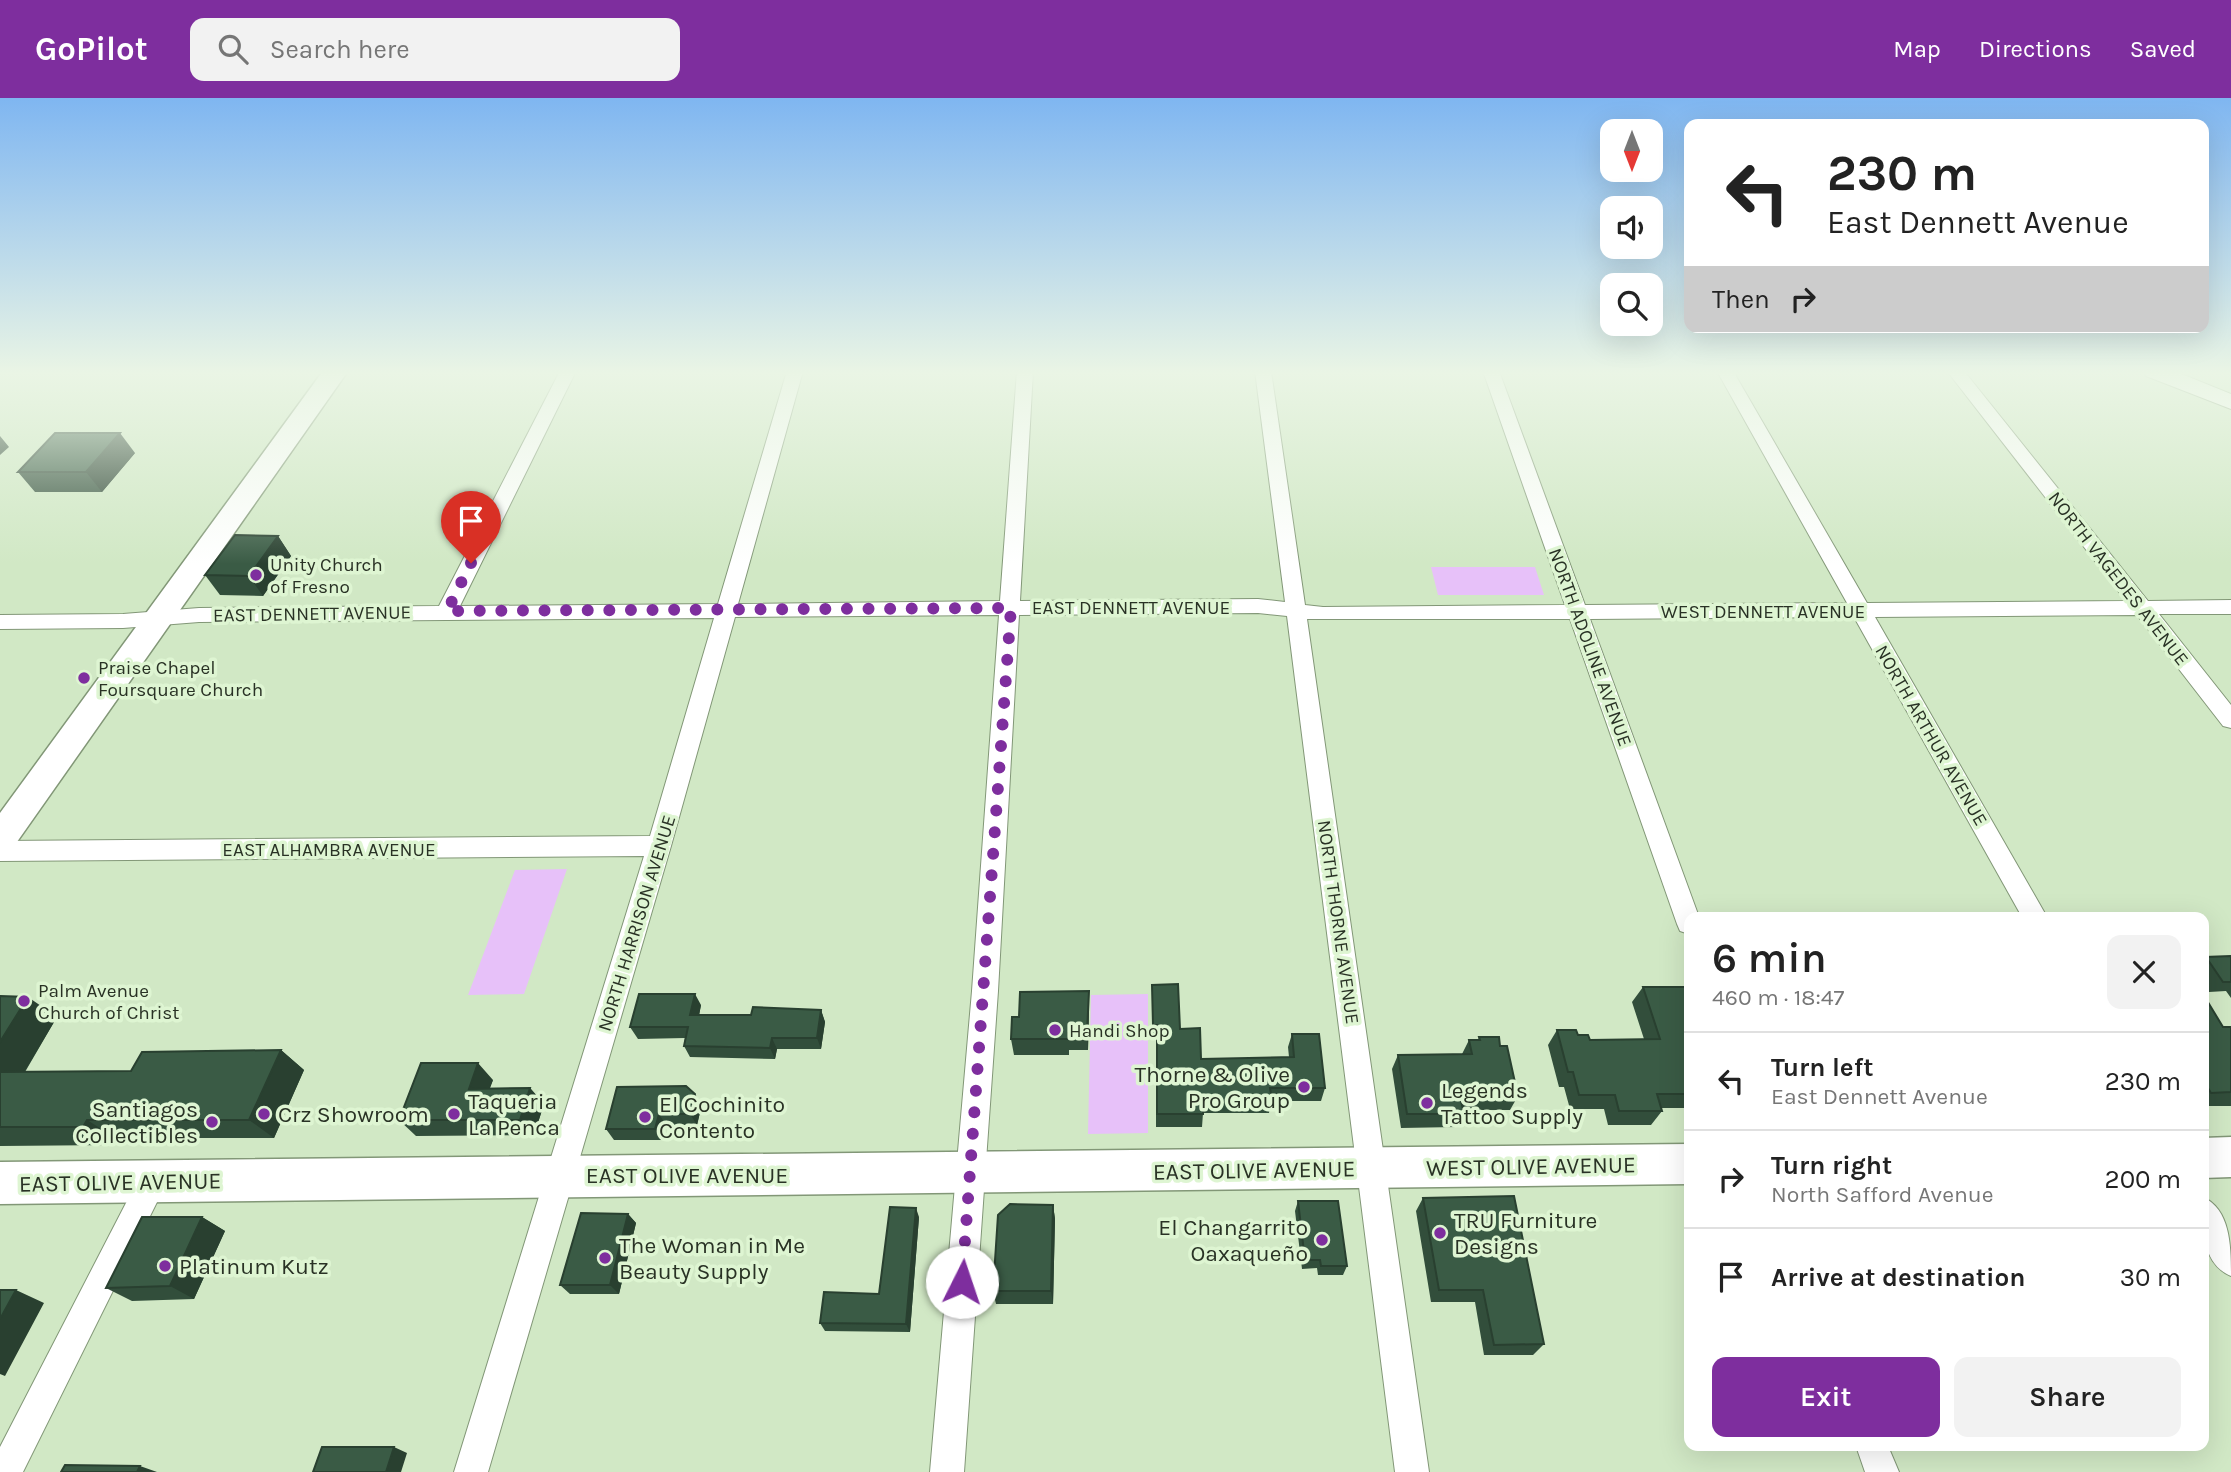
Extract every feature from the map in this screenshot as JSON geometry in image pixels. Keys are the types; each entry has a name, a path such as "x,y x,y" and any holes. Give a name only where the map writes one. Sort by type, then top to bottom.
{"main road":[{"path":"0,839 290,435"},
{"path":"2209,1158 2231,1157"},
{"name":"WEST OLIVE AVENUE","path":"1373,1168 1684,1164"},
{"name":"EAST OLIVE AVENUE","path":"0,1183 1373,1168"}],"street":[{"path":"447,611 536,435"},
{"name":"NORTH HARRISON AVENUE","path":"471,1472 659,846 777,435"},
{"path":"947,1472 971,1173 1021,435"},
{"name":"NORTH THORNE AVENUE","path":"1272,435 1412,1472"},
{"name":"NORTH ADOLINE AVENUE","path":"1514,435 1685,912"},
{"name":"NORTH ARTHUR AVENUE","path":"1761,435 2032,912"},
{"name":"NORTH VAGEDES AVENUE","path":"2006,435 2231,720"},
{"name":"EAST DENNETT AVENUE","path":"0,622 447,611 1258,606 1296,611"},
{"name":"WEST DENNETT AVENUE","path":"1296,611 1323,614 2231,607"},
{"name":"EAST ALHAMBRA AVENUE","path":"0,851 659,846"},
{"path":"5,1472 152,1182"},
{"path":"2209,1222 2231,1261"},
{"path":"1874,1451 1882,1472"}],"shaded area":[{"path":"1431,567 1535,567 1544,595 1438,595"},
{"path":"567,869 524,994 468,995 515,870"},
{"path":"1148,994 1148,1133 1088,1134 1091,995"}],"building":[{"path":"53,435 118,435 86,472 18,472"},
{"path":"235,535 278,536 249,576 205,575"},
{"path":"2231,956 2231,982 2223,982 2209,961 2209,957"},
{"path":"1178,984 1180,1029 1200,1028 1201,1059 1294,1057 1292,1034 1319,1034 1325,1088 1270,1088 1272,1100 1203,1101 1203,1114 1157,1114 1157,1025 1153,1025 1152,985"},
{"path":"1643,987 1684,987 1684,1094 1657,1094 1662,1111 1619,1111 1615,1095 1579,1095 1573,1072 1568,1072 1557,1030 1576,1030 1578,1035 1588,1035 1590,1040 1660,1039"},
{"path":"1089,991 1087,1033 1068,1033 1068,1039 1011,1039 1012,1017 1019,1017 1020,992"},
{"path":"639,994 695,994 690,1015 751,1015 753,1007 821,1010 817,1038 772,1038 770,1048 684,1046 688,1027 630,1027"},
{"path":"0,996 28,997 0,1042"},
{"path":"2209,1004 2223,1027 2231,1027 2231,1092 2211,1093"},
{"path":"1479,1037 1499,1037 1500,1046 1507,1046 1518,1096 1460,1096 1464,1114 1407,1114 1398,1055 1472,1054 1469,1040 1480,1040"},
{"path":"281,1050 249,1120 87,1120 83,1127 0,1127 0,1072 131,1071 142,1052"},
{"path":"421,1063 478,1063 469,1089 530,1088 520,1120 399,1120"},
{"path":"686,1086 695,1094 690,1114 659,1114 655,1129 606,1129 617,1087"},
{"path":"1514,1196 1544,1344 1494,1345 1483,1290 1439,1290 1423,1198"},
{"path":"1298,1201 1338,1201 1347,1266 1321,1266 1320,1260 1305,1260"},
{"path":"1010,1204 1053,1205 1051,1291 993,1291 998,1215"},
{"path":"890,1207 916,1208 906,1324 820,1323 824,1292 879,1294"},
{"path":"581,1213 628,1214 610,1285 560,1285"},
{"path":"142,1217 202,1217 170,1286 106,1288"},
{"path":"0,1290 16,1290 0,1319"},
{"path":"322,1447 394,1447 386,1472 313,1472"},
{"path":"65,1465 140,1466 137,1472 61,1472"}],"place":[{"name":"Unity Church of Fresno","path":"256,575"},
{"name":"Praise Chapel Foursquare Church","path":"84,678"},
{"name":"Palm Avenue Church of Christ","path":"24,1001"},
{"name":"Handi Shop","path":"1055,1030"},
{"name":"Thorne & Olive Pro Group","path":"1304,1087"},
{"name":"Legends Tattoo Supply","path":"1427,1103"},
{"name":"Crz Showroom","path":"264,1114"},
{"name":"Taqueria La Penca","path":"454,1114"},
{"name":"El Cochinito Contento","path":"645,1117"},
{"name":"Santiagos Collectibles","path":"212,1122"},
{"name":"TRU Furniture Designs","path":"1440,1233"},
{"name":"El Changarrito Oaxaqueño","path":"1322,1240"},
{"name":"The Woman in Me Beauty Supply","path":"605,1258"},
{"name":"Platinum Kutz","path":"165,1266"}],"route":[{"path":"471,563 447,611 1011,608 962,1282"}]}
